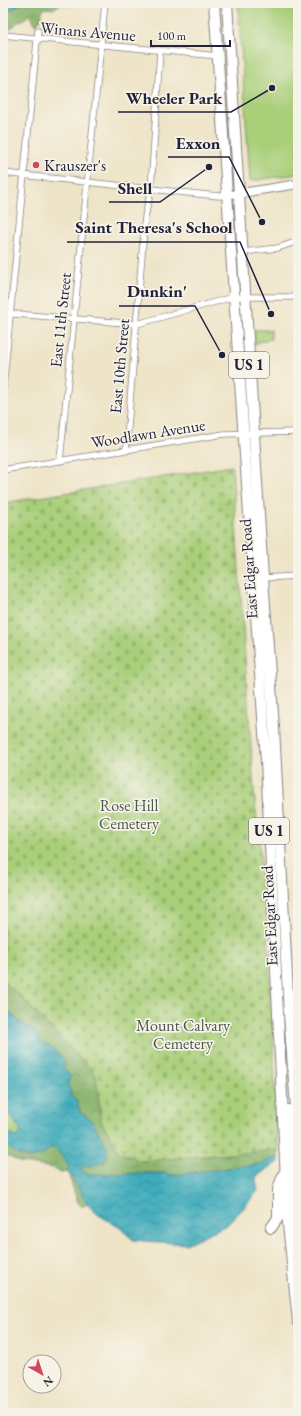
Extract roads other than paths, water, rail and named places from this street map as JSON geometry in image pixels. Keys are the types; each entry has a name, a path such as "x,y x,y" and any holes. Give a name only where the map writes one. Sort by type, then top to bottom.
{"highway":[{"name":"US 1","path":"214,3 228,195 233,297"},
{"name":"East Edgar Road","path":"226,3 274,727 292,1061 298,1134"},
{"name":"East Edgar Road","path":"233,297 266,761 285,1171 294,1230 298,1321"},
{"path":"292,1061 288,1101 294,1230 298,1250"},
{"path":"271,1228 278,1218 278,1189 285,1171"}],"main road":[{"path":"228,195 298,184"}],"street":[{"name":"East 11th Street","path":"60,461 105,3"},
{"path":"3,388 38,31"},
{"name":"Winans Avenue","path":"3,35 37,40 218,56"},
{"name":"East 10th Street","path":"126,451 145,218 151,189 160,51"},
{"path":"3,173 219,196 228,195"},
{"path":"243,252 273,249 298,241"},
{"path":"3,313 136,324 233,297 298,297"},
{"name":"Woodlawn Avenue","path":"3,470 224,434 298,432"},
{"path":"263,578 298,576"}],"water":[{"path":"3,3 22,3 3,16"},
{"path":"3,1005 18,1021 35,1031 41,1043 48,1045 64,1059 64,1069 71,1077 67,1084 71,1091 70,1095 77,1101 80,1112 92,1121 107,1147 108,1155 103,1163 83,1167 80,1170 89,1174 164,1173 173,1175 261,1164 278,1156 278,1162 256,1177 258,1191 227,1225 186,1244 133,1240 120,1228 97,1214 87,1204 74,1180 67,1172 69,1167 60,1153 52,1147 42,1155 30,1158 16,1154 3,1144 3,1130 16,1137 21,1132 13,1119 3,1108"}],"waterway":[{"path":"280,3 298,6"}],"place":[{"name":"Wheeler Park","path":"272,88"},
{"name":"Krauszer's","path":"36,165"},
{"name":"Shell","path":"209,167"},
{"name":"Exxon","path":"262,222"},
{"name":"Saint Theresa's School","path":"271,314"},
{"name":"Dunkin'","path":"222,355"}],"park label":[{"name":"Rose Hill Cemetery","path":"129,814"},
{"name":"Mount Calvary Cemetery","path":"183,1034"}]}
